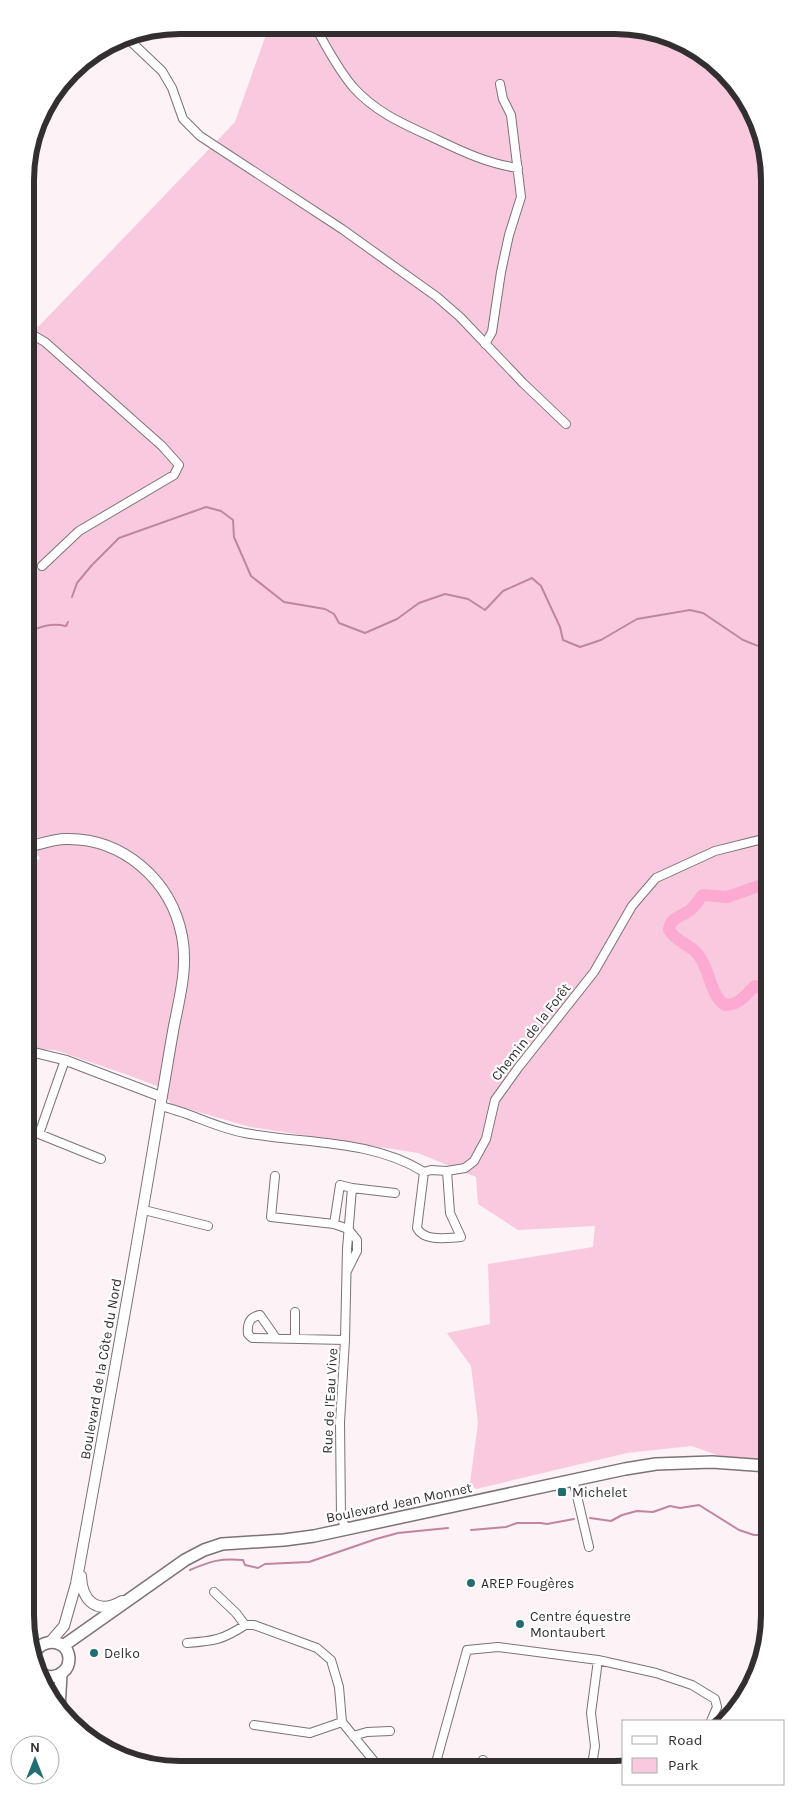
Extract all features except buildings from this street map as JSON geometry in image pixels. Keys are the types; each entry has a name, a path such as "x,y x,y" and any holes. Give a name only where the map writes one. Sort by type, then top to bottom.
{"main road":[{"name":"Boulevard de la Côte du Nord","path":"34,846 65,839 88,841 109,847 144,867 157,880 172,904 182,936 185,958 144,1210 81,1560 64,1626 52,1641"},
{"name":"Boulevard Jean Monnet","path":"63,1646 174,1567 199,1552 222,1544 284,1540 347,1530 573,1479 656,1464 712,1462 761,1465"},
{"path":"81,1560 81,1583 85,1596 95,1606 104,1607 116,1604 174,1567"},
{"path":"37,1643 52,1641 63,1646 69,1656 66,1670 56,1677 47,1676"},
{"path":"60,1698 61,1674"}],"street":[{"path":"320,34 343,74 353,86 382,112 400,123 481,160 518,168"},
{"path":"130,42 165,75 172,88 183,119 200,136 342,229 437,297 460,317 566,424"},
{"path":"485,344 492,332 509,235 522,197 511,115 503,99 500,84"},
{"path":"34,336 45,342 162,446 179,464 174,475 79,531 42,566"},
{"name":"Chemin de la Forêt","path":"161,1102 243,1133 369,1149 399,1159 424,1172 465,1168 474,1161 486,1139 495,1100 594,972 632,906 656,878 715,851 761,840"},
{"path":"34,1052 64,1060 161,1102"},
{"path":"64,1060 39,1134 101,1159"},
{"path":"424,1172 418,1231 422,1235 432,1238 461,1237 450,1213 447,1171"},
{"path":"275,1176 271,1217 334,1224 348,1229"},
{"path":"334,1224 340,1185 395,1193"},
{"name":"Rue de l'Eau Vive","path":"347,1530 341,1518 340,1503 340,1422 346,1340 348,1229 352,1188"},
{"path":"144,1210 208,1226"},
{"path":"295,1339 296,1312"},
{"path":"276,1338 346,1340"},
{"path":"573,1479 589,1547"},
{"path":"214,1592 236,1613 245,1626"},
{"path":"188,1643 213,1642 245,1626 254,1625 317,1648 332,1660 339,1687 342,1722 374,1761"},
{"path":"436,1761 447,1727 467,1650 498,1647 598,1660 656,1673 692,1685 715,1699 717,1707 711,1720"},
{"path":"593,1761 595,1746 591,1713 598,1660"},
{"path":"254,1725 310,1734 342,1722"},
{"path":"353,1736 367,1732 390,1731"}],"green space":[{"path":"266,34 616,34 635,35 663,41 689,53 719,76 742,107 750,124 760,160 761,179 761,1471 692,1446 627,1453 476,1489 470,1483 478,1423 471,1366 447,1333 490,1324 488,1264 593,1247 595,1226 518,1230 478,1204 476,1177 418,1153 250,1127 171,1104 160,1087 122,1073 55,1050 34,1049 34,864 40,858 34,851 34,330 235,122"}],"waterway":[{"path":"72,597 77,583 119,538 206,507 221,511 233,520 234,537 251,576 284,602 325,609 334,614 339,623 365,633 397,619 419,603 445,594 468,599 485,610 503,591 532,578 541,586 560,627 563,640 580,647 601,640 637,619 690,610 703,613 743,640 761,647"},
{"path":"34,630 46,626 66,626 68,622"},
{"path":"761,885 727,897 703,895 691,909 673,920 669,930 697,954 704,965 717,997 725,1005 739,1001 755,986 761,988"},
{"path":"590,1518 611,1521 622,1515 637,1511 653,1512 670,1506 680,1508 699,1505 739,1530 754,1535 761,1535"},
{"path":"471,1530 506,1527 517,1523 547,1524 574,1519"},
{"path":"190,1570 210,1562 228,1559 243,1560 245,1565 258,1568 265,1564 309,1562 398,1533 448,1528"}],"place":[{"name":"Michelet","path":"562,1492"},
{"name":"AREP Fougères","path":"471,1583"},
{"name":"Centre équestre Montaubert","path":"520,1624"},
{"name":"Delko","path":"94,1653"}]}
